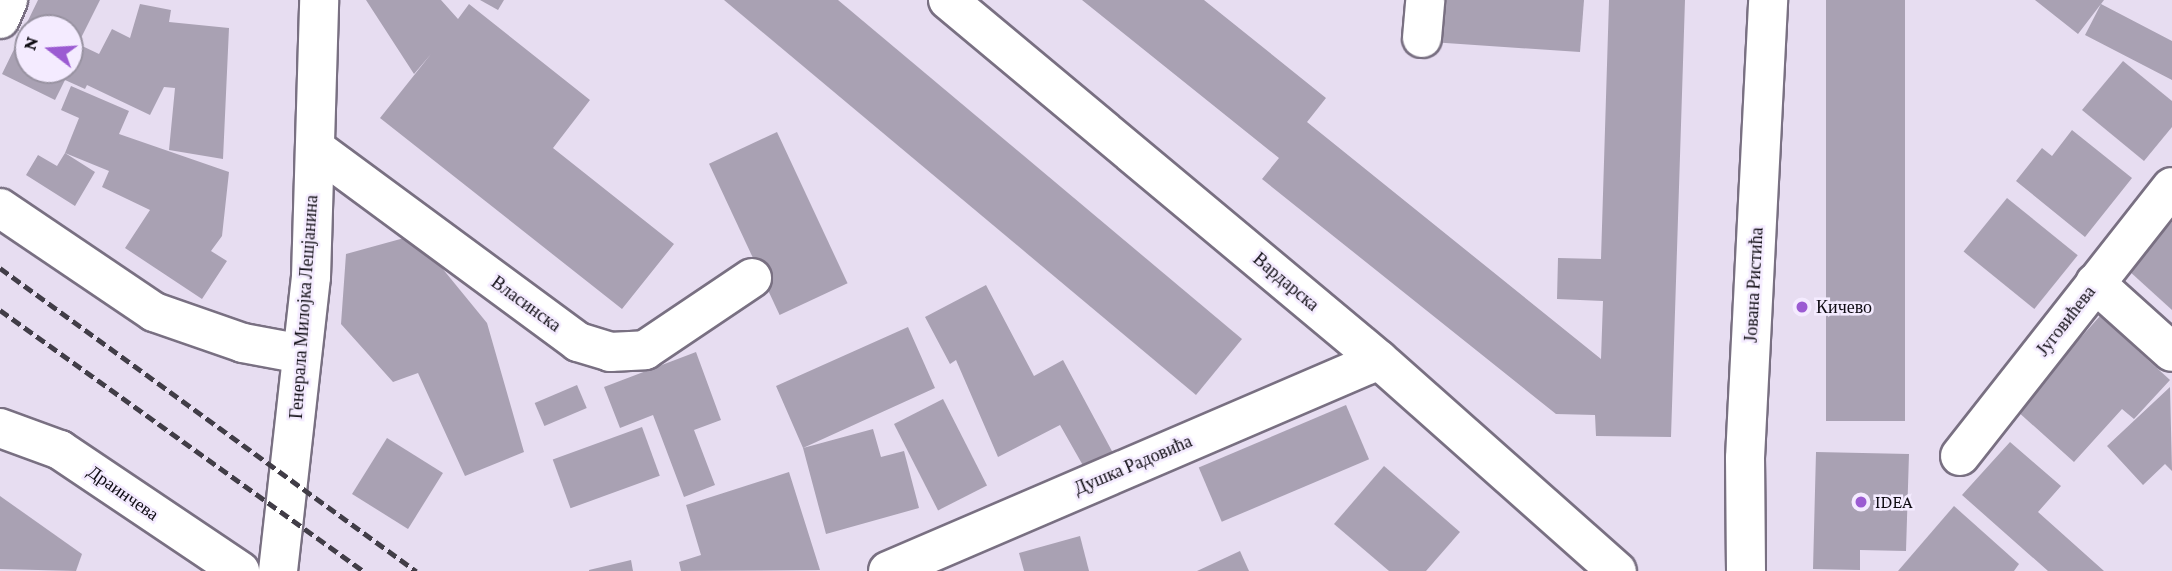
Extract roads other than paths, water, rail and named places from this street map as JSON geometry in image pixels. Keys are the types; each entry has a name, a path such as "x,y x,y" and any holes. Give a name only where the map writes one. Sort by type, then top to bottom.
{"street":[{"path":"0,19 8,0"},
{"name":"Генерала Милојка Лешјанина","path":"278,571 302,354 315,148 318,0"},
{"name":"Вардарска","path":"948,0 1379,360 1617,571"},
{"path":"1422,38 1425,0"},
{"name":"Јована Ристића","path":"1746,571 1745,458 1768,0"},
{"name":"Власинска","path":"315,148 579,342 610,352 645,351 752,278"},
{"name":"Југовићева","path":"1960,456 2172,187"},
{"path":"0,208 154,312 243,344 302,354"},
{"path":"2095,283 2172,352"},
{"name":"Душка Радовића","path":"888,571 1379,360"},
{"name":"Драинчева","path":"0,428 60,450 240,571"}],"railway":[{"path":"0,268 416,571"},
{"path":"0,310 363,571"}],"place":[{"name":"Кичево","path":"1802,307"},
{"name":"IDEA","path":"1861,502"}]}
